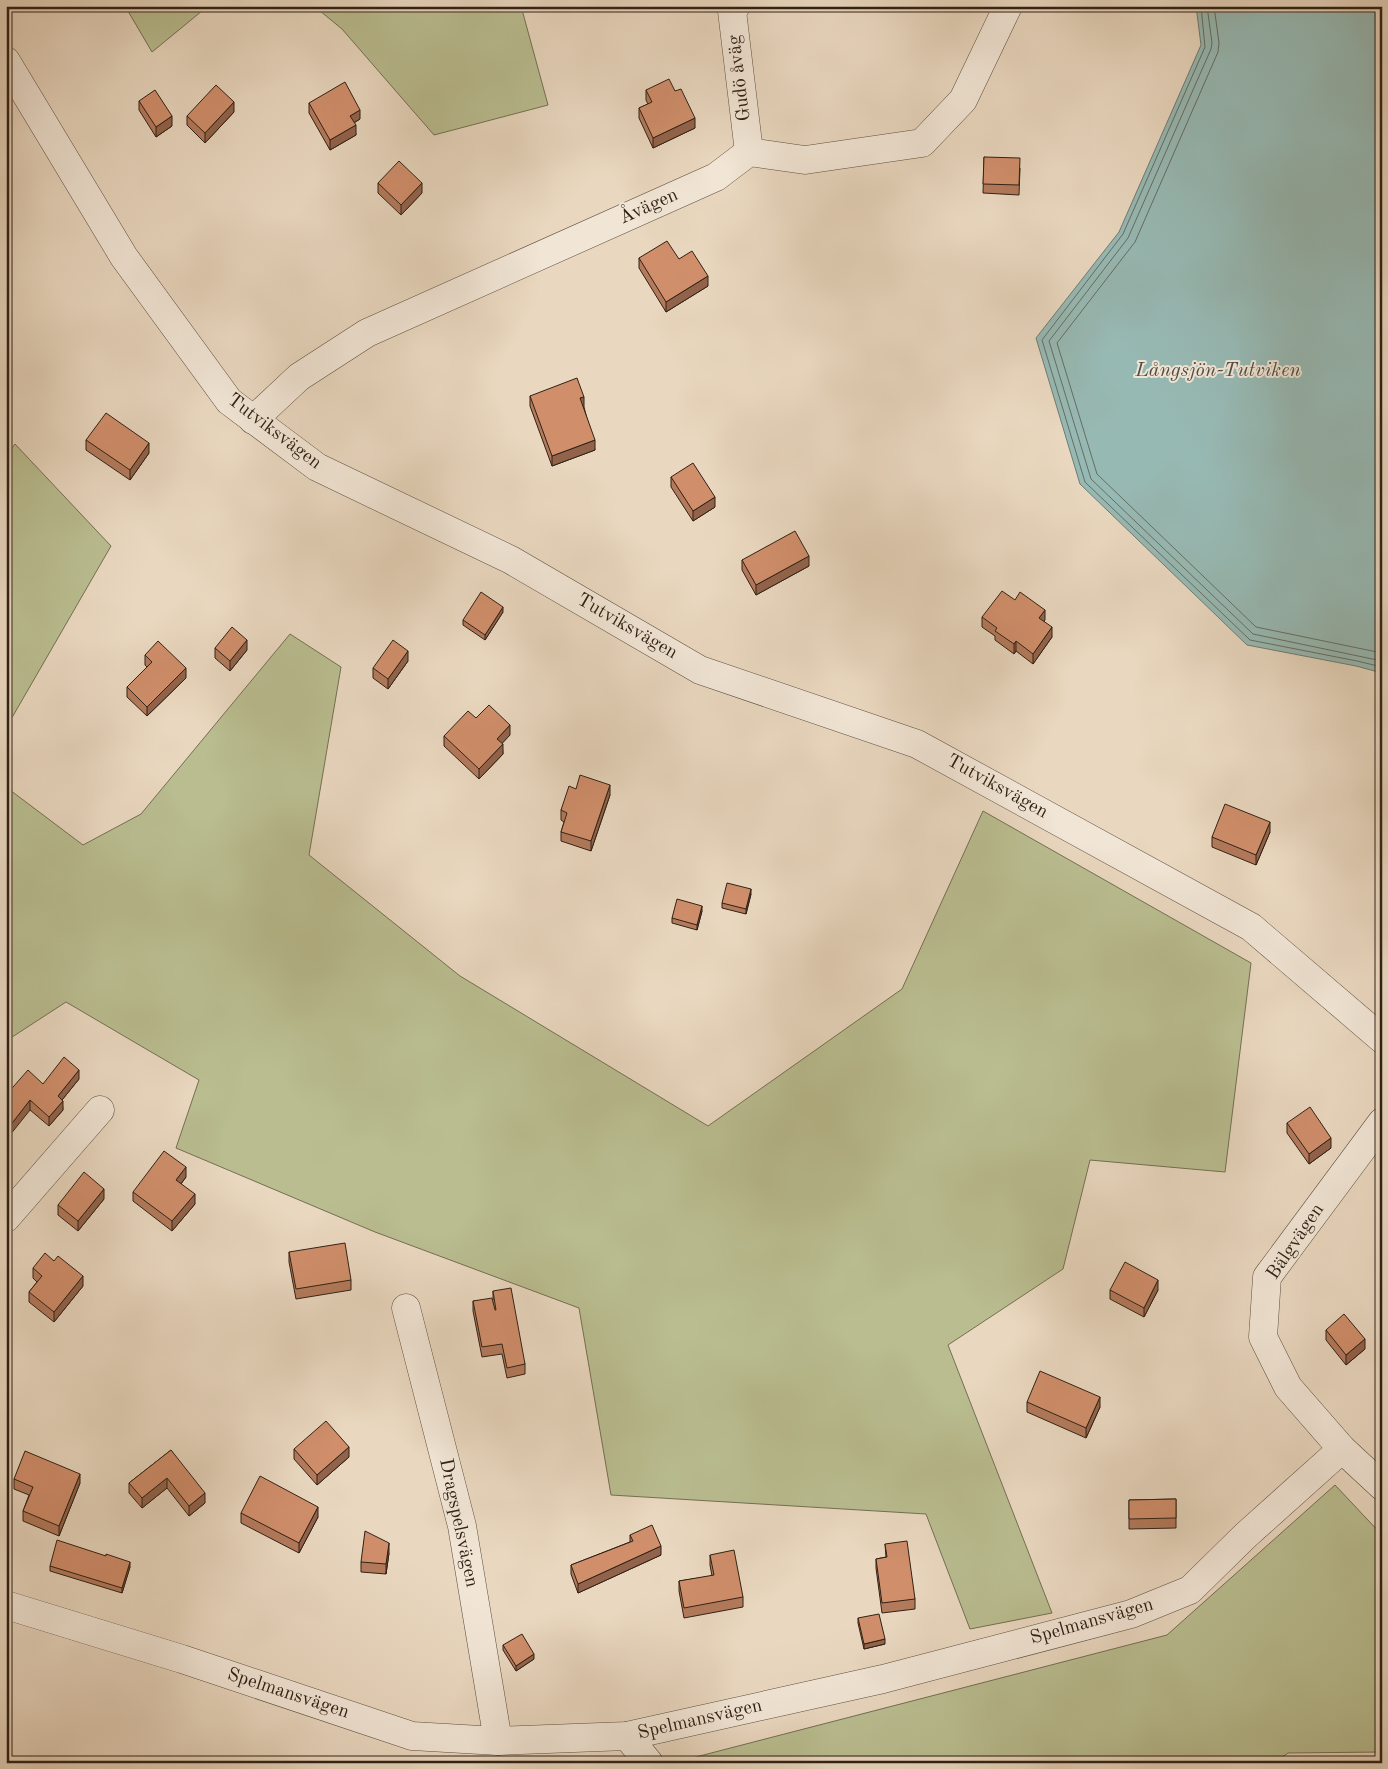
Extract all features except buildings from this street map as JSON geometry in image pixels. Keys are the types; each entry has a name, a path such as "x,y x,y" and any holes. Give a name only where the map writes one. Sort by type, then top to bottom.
{"street":[{"name":"Gudö åväg","path":"736,6 732,11 749,152"},
{"path":"749,152 805,160 922,143 963,100 1008,6"},
{"name":"Tutviksvägen","path":"6,61 124,257 228,401 317,467 511,560 700,670 918,744 1251,927 1382,1039"},
{"name":"Åvägen","path":"253,420 299,377 367,333 716,177 749,152"},
{"path":"6,1218 100,1110"},
{"name":"Bälgvägen","path":"1382,1122 1267,1277 1262,1337 1288,1387 1342,1449 1382,1486"},
{"name":"Dragspelsvägen","path":"406,1308 462,1526 498,1741"},
{"name":"Spelmansvägen","path":"6,1605 182,1659 412,1736 498,1741 627,1736 883,1679 1131,1614 1190,1590 1245,1536 1342,1449"},
{"path":"627,1736 649,1763"}],"green space":[{"path":"125,6 208,6 152,52"},
{"path":"314,6 521,6 548,105 434,135 342,29"},
{"path":"15,444 111,546 6,728 6,457"},
{"path":"290,634 341,667 309,855 460,976 708,1126 902,989 983,811 1251,963 1225,1172 1090,1160 1063,1269 948,1345 1052,1613 970,1629 926,1514 611,1495 579,1308 375,1232 176,1148 199,1080 66,1002 6,1041 6,787 83,845 141,814"},
{"path":"1335,1485 1382,1535 1382,1752 1288,1753 1274,1763 690,1763 688,1759 1167,1635"}],"water":[{"name":"Långsjön-Tutviken","path":"1196,6 1382,6 1382,673 1356,666 1247,645 1080,484 1036,338 1119,232 1201,45"}]}
